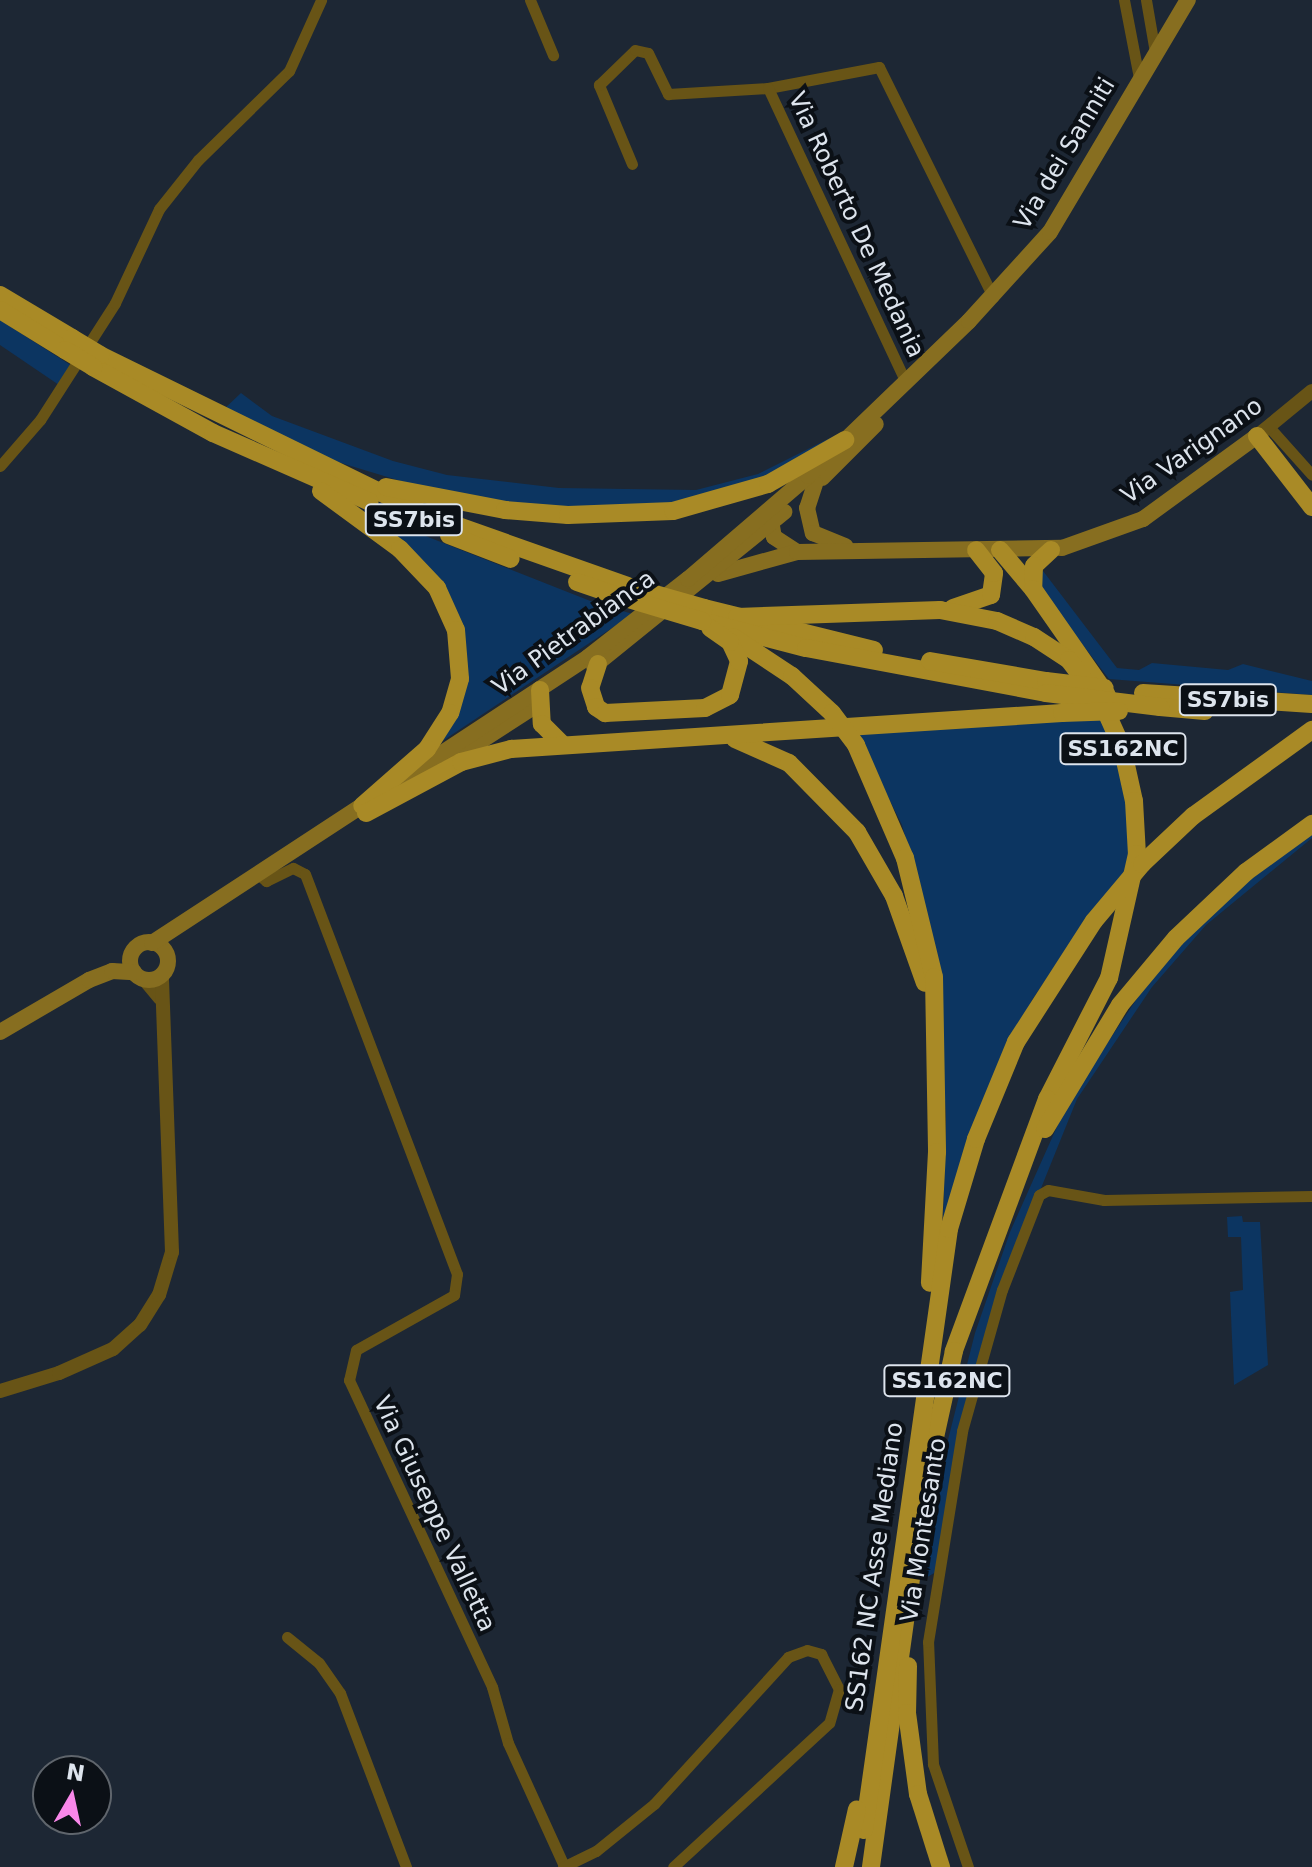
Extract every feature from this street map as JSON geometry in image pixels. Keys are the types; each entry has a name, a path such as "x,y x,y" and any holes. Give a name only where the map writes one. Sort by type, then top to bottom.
{"highway":[{"name":"SS7bis","path":"0,295 68,344"},
{"name":"SS7bis","path":"0,310 219,427 271,461 475,546 806,648 1160,707 1312,716"},
{"name":"SS7bis","path":"219,427 321,467 427,515 623,591"},
{"path":"1263,432 1312,507"},
{"path":"321,467 461,504 607,515 721,501 768,484 845,440"},
{"path":"271,461 350,510 400,549 437,588 456,630 460,679 450,713 427,749 364,809"},
{"path":"940,610 991,595 994,573 976,550"},
{"path":"1000,550 1094,672 1133,739 1140,764 1147,816 1146,870 1135,918 1109,978"},
{"path":"1033,589 1034,566 1051,550"},
{"name":"SS162NC","path":"737,617 940,610 997,621 1034,637 1069,660 1115,727 1134,801 1137,854 1109,978 1047,1099 954,1351 932,1443 908,1599"},
{"name":"SS7bis","path":"703,615 737,617 1046,687 1312,704"},
{"path":"598,664 590,688 596,707 605,713 663,714 713,705 730,695 739,661 730,642 703,615"},
{"path":"703,615 751,646 832,713 856,745 905,858 925,929 937,1024 930,1350"},
{"path":"539,697 546,732 562,744"},
{"path":"364,809 461,762 562,744 1160,707"},
{"path":"930,1350 949,1229 976,1139 1016,1042 1094,921 1142,864 1193,816 1276,752 1312,730"},
{"path":"725,736 789,763 857,832 894,896 937,1024"},
{"path":"1019,1172 1120,1005 1167,949 1246,872 1312,824"},
{"name":"SS162 NC Asse Mediano","path":"873,1744 930,1350"},
{"path":"871,1867 908,1599"},
{"path":"908,1599 911,1751 922,1810 941,1867"},
{"path":"844,1867 873,1744"},
{"path":"859,1867 873,1744"}],"main road":[{"name":"Via dei Sanniti","path":"815,484 993,297 1055,225 1139,78 1188,0"},
{"name":"Via dei Sanniti","path":"845,440 969,321"},
{"name":"Via Varignano","path":"704,580 797,552 854,548 1051,550 1143,519 1263,432"},
{"name":"Via Pietrabianca","path":"1,1029 132,954 140,945 152,943 539,697 598,664 704,580 774,516 845,440"},
{"name":"Via Pietrabianca","path":"539,697 815,484"},
{"path":"813,533 807,508 815,484"},
{"path":"774,516 781,545 797,552"},
{"name":"Via Varignano","path":"774,516 854,548"},
{"path":"165,967 178,925"},
{"path":"152,943 165,967"},
{"path":"132,954 139,976"},
{"name":"Via Pietrabianca","path":"78,985 112,971 139,976 165,967"}],"street":[{"path":"0,466 40,420 97,331 159,209 198,160 289,71 321,0"},
{"path":"530,0 553,55"},
{"path":"1124,0 1139,78"},
{"path":"1146,0 1155,52"},
{"name":"Via Roberto De Medania","path":"632,164 599,85 635,50 648,53 668,94 768,88 879,67 993,297"},
{"name":"Via Roberto De Medania","path":"768,88 905,381"},
{"name":"Via Varignano","path":"1263,432 1312,391"},
{"path":"1263,432 1312,475"},
{"name":"Via Giuseppe Valletta","path":"258,874 266,881 293,868 305,874 457,1274 454,1295 356,1350 349,1380 492,1687 508,1743 563,1867"},
{"path":"0,1391 59,1373 113,1349 140,1325 159,1295 172,1252 160,998 165,967"},
{"path":"139,976 160,998"},
{"name":"Via Montesanto","path":"968,1867 933,1764 928,1642 962,1431 1002,1290 1039,1195 1048,1190 1104,1200 1312,1196"},
{"path":"287,1637 319,1663 340,1693 406,1867"},
{"path":"563,1867 596,1851 654,1804 788,1657 807,1650 821,1654 839,1689 829,1723 673,1867"}],"shaded area":[{"path":"0,320 72,366 59,385 0,345"},
{"path":"241,393 272,416 393,461 447,475 559,488 696,490 758,474 838,434 763,480 675,504 551,509 444,494 331,460 223,410"},
{"path":"357,509 598,604 633,614 441,742 460,623"},
{"path":"1040,567 1117,668 1139,670 1152,663 1228,670 1243,664 1312,681 1312,695 1109,679 1039,588"},
{"path":"1106,718 1124,768 1131,867 1088,917 1032,1000 943,1222 946,1118 937,957 902,825 855,731"},
{"path":"1312,829 1312,838 1206,925 1152,987 1077,1099 998,1295 936,1572 922,1580 931,1507 975,1333 1010,1232 1068,1102 1156,970 1219,903"},
{"path":"1242,1216 1243,1222 1260,1222 1268,1365 1234,1385 1230,1292 1243,1290 1241,1237 1228,1237 1227,1217"}]}
